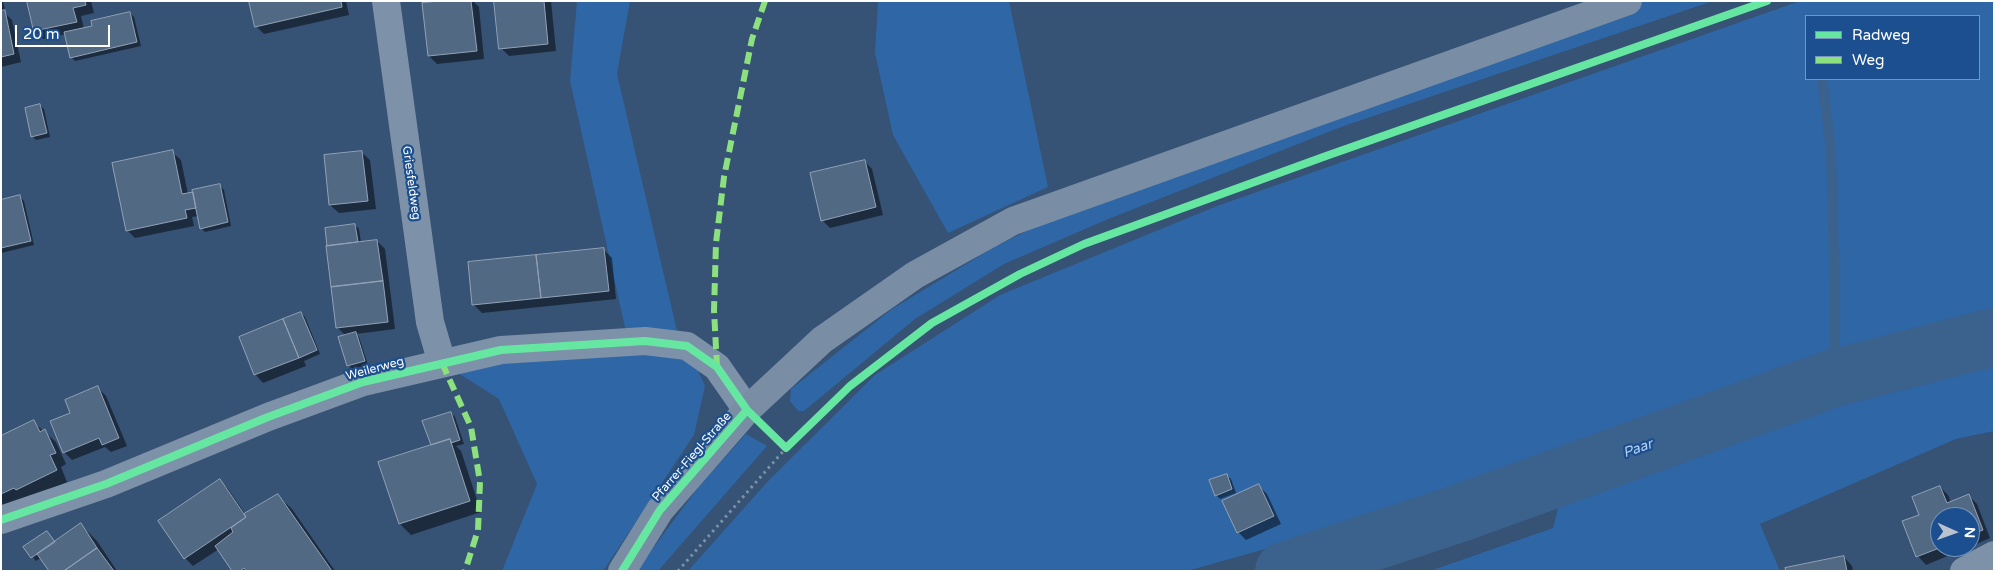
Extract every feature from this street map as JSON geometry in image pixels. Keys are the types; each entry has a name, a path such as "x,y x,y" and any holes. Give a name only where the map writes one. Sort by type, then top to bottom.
{"main road":[{"name":"Pfarrer-Fiegl-Straße","path":"622,571 660,510 747,410 822,340 915,275 1013,221 1628,1"}],"street":[{"name":"Griesfeldweg","path":"386,1 430,322 442,363"},
{"name":"Weilerweg","path":"1,520 106,484 268,417 363,382 501,350 645,341 687,346 717,367 747,410"},
{"path":"1964,571 1994,555"}],"path":[{"path":"678,571 786,448"}],"shaded area":[{"path":"577,1 630,1 617,74 677,331 626,332 570,81"},
{"path":"878,1 1009,1 1048,187 948,233 893,135 875,53"},
{"path":"1643,1 1713,1 1341,127 1106,220 1004,264 915,319 804,411 798,411 790,401 791,389 892,309 996,246 1107,192 1325,111"},
{"path":"1800,1 1994,1 1994,311 1976,312 1825,367 1717,403 1526,462 1456,491 1308,537 1187,571 688,571 769,480 875,375 1000,295 1217,206"},
{"path":"1994,343 1994,431 1956,439 1760,524 1780,571 1430,571 1553,528 1567,474 1804,388 1961,345"},
{"path":"687,346 705,386 694,435 603,571 502,571 537,484 499,399 458,373 501,350"},
{"path":"746,434 767,446 658,571 636,571 700,485"}],"building":[{"path":"27,1 85,1 86,5 73,8 77,22 34,31"},
{"path":"249,1 341,1 342,7 255,27"},
{"path":"471,1 477,51 428,56 422,3"},
{"path":"494,1 544,1 548,44 499,49"},
{"path":"5,10 14,54 1,57 1,11"},
{"path":"130,12 137,42 70,58 64,32 92,26 91,21"},
{"path":"40,104 47,133 31,137 25,108"},
{"path":"173,150 182,194 193,192 196,208 185,210 187,218 126,231 112,163"},
{"path":"362,151 368,201 329,205 324,155"},
{"path":"865,160 876,207 821,221 810,173"},
{"path":"220,184 228,222 200,229 192,190"},
{"path":"20,195 31,241 1,248 1,200"},
{"path":"355,224 358,242 327,246 325,228"},
{"path":"377,240 383,281 331,287 326,246"},
{"path":"604,248 609,291 541,298 536,255"},
{"path":"536,255 541,298 472,305 468,262"},
{"path":"383,281 388,322 336,328 331,287"},
{"path":"301,312 317,350 299,358 283,319"},
{"path":"283,319 299,358 254,375 239,337"},
{"path":"356,332 365,361 347,366 338,337"},
{"path":"98,386 119,438 102,445 99,438 63,453 50,421 70,413 65,400"},
{"path":"451,412 460,440 451,443 450,439 431,445 422,421"},
{"path":"34,420 40,432 45,429 56,453 50,455 57,470 16,490 14,488 1,494 1,436"},
{"path":"450,439 470,501 399,524 378,462"},
{"path":"1227,474 1232,489 1215,496 1209,480"},
{"path":"220,479 246,517 184,559 158,521"},
{"path":"1259,484 1274,516 1237,533 1222,501"},
{"path":"1940,486 1947,503 1969,494 1974,507 1930,507 1930,552 1916,557 1902,521 1919,515 1912,497"},
{"path":"278,494 332,571 246,571 244,568 240,571 232,571 215,546 233,532 231,528 246,517 244,514"},
{"path":"81,523 97,548 64,571 49,571 37,554"},
{"path":"47,531 55,542 31,558 23,547"},
{"path":"97,548 114,571 64,571"},
{"path":"1844,556 1847,571 1786,571 1785,568"}],"waterway":[{"path":"1822,80 1831,149 1835,294 1834,378"},
{"name":"Paar","path":"1284,571 1460,513 1834,378 1994,337"}],"marked path":[{"path":"717,367 714,310 716,243 724,177 752,39 765,1"},
{"path":"442,363 471,427 480,482 478,530 465,571"}],"cycle path":[{"path":"1,520 106,484 268,417 363,382 501,350 645,341 687,346 717,367 747,410 786,448 850,386 932,323 1020,274 1084,244 1326,156 1767,1"},
{"path":"622,571 660,510 747,410"}]}
